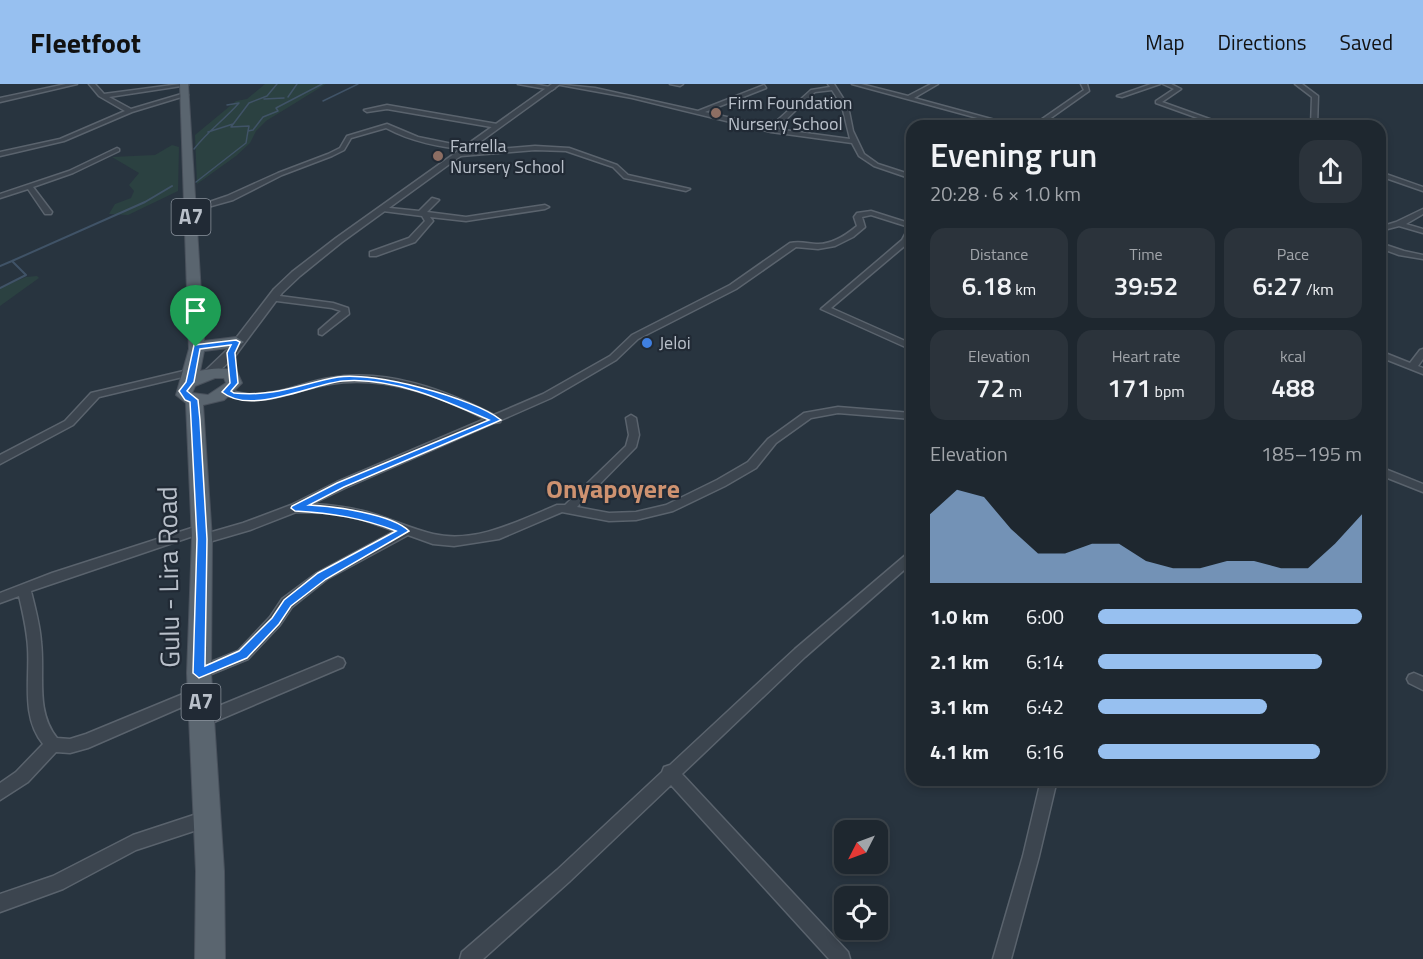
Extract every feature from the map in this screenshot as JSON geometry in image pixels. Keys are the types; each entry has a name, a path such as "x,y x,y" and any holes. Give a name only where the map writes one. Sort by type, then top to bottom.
{"main road":[{"name":"A7","path":"185,88 200,375 183,391 188,399 194,400 196,446"},
{"path":"197,348 234,347"},
{"path":"200,375 231,375"},
{"name":"A7","path":"196,446 223,394 234,383 231,375"},
{"path":"194,400 223,394"},
{"name":"Gulu - Lira Road","path":"196,446 202,534 200,683 210,959"}],"street":[{"path":"0,100 74,84"},
{"path":"92,84 104,96 130,111"},
{"path":"521,84 555,85 613,92 771,130 811,138 854,141"},
{"path":"673,84 680,84"},
{"path":"855,84 992,120"},
{"path":"909,98 935,84"},
{"path":"1046,120 1087,90 1084,84"},
{"path":"1120,96 1137,88 1157,84"},
{"path":"1166,84 1179,89 1158,102 1209,120"},
{"path":"1298,84 1315,96 1314,120"},
{"path":"0,460 69,423 95,395 200,375 234,347 272,298 314,260 555,85"},
{"path":"771,130 813,91 833,86 845,106 854,141 867,160 906,175"},
{"path":"698,113 764,87"},
{"path":"104,96 185,88"},
{"path":"0,154 62,140 185,88"},
{"path":"367,110 387,107 497,126"},
{"path":"190,210 230,198 280,174 330,155 342,149 349,137 387,126 400,134 465,151 567,149 615,166 626,177 686,189"},
{"path":"0,196 80,168 117,150"},
{"path":"1386,176 1423,189"},
{"path":"29,186 48,212"},
{"path":"373,254 417,237 428,225 427,216 424,214 425,208 435,200"},
{"path":"383,209 427,216 475,219 545,207"},
{"path":"1386,227 1399,224 1423,211"},
{"path":"0,598 24,588 202,534 246,527 295,508 341,485 496,420 580,378 612,358 635,337 703,304 793,245 802,243 816,247 843,240 861,227 858,217 864,213 906,225"},
{"path":"1399,224 1423,231"},
{"path":"906,239 825,309 906,345"},
{"path":"1386,247 1423,257"},
{"path":"272,298 345,310 345,314 322,332"},
{"path":"231,375 234,347"},
{"path":"1412,367 1423,352"},
{"path":"1386,356 1423,371"},
{"path":"223,394 258,398 280,395 339,379 368,379 434,393 496,420"},
{"path":"295,508 333,509 366,516 433,539 485,539 558,509 569,508 609,517 636,516 669,508 716,486 752,465 766,446 788,428 817,412 853,411 906,415"},
{"path":"569,508 576,497 631,447 634,435 631,418"},
{"path":"1386,473 1423,488"},
{"path":"24,588 35,646 33,703 46,738 54,745 70,746 88,741 200,683 243,654 275,621 287,603 322,576 405,531"},
{"path":"469,959 563,876 670,772 800,653 906,562"},
{"path":"202,720 338,663"},
{"path":"0,792 22,777 54,745"},
{"path":"670,772 841,959"},
{"path":"1002,959 1031,856 1048,786"},
{"path":"0,903 57,883 147,837 206,819"}],"green space":[{"path":"265,84 326,84 266,121 256,131 250,143 236,156 197,184 195,135 236,101 247,99"},
{"path":"172,145 179,147 178,191 128,215 109,214 115,204 131,198 134,191 129,185 139,173 112,157 155,155"},
{"path":"37,276 39,278 0,306 0,288 26,277"}],"waterway":[{"path":"248,131 249,126 231,127 249,103 267,96 277,84"},
{"path":"288,97 297,84"},
{"path":"248,131 253,130 263,117 278,111 276,108 322,84"},
{"path":"323,101 358,84"},
{"path":"264,99 284,98"},
{"path":"211,131 239,103 227,105"},
{"path":"211,131 233,124"},
{"path":"194,149 211,131"},
{"path":"196,182 246,143 248,131"},
{"path":"12,261 145,202 172,186"},
{"path":"0,266 12,261"},
{"path":"0,288 26,275 12,261"}],"place":[{"name":"Firm Foundation Nursery School","path":"716,113"},
{"name":"Farrella Nursery School","path":"438,156"},
{"name":"Jeloi","path":"647,343"}],"district":[{"name":"Onyapoyere","path":"613,489"}],"route":[{"path":"236,342 231,353 231,375 234,383 232,388 226,392 233,395 258,398 280,395 339,379 359,378 400,384 434,393 474,408 496,420 341,485 295,508 333,509 366,516 405,531 322,576 303,589 287,603 275,621 243,654 199,673 202,539 196,420 194,400 188,399 183,391 190,382 196,347 236,342"}]}
